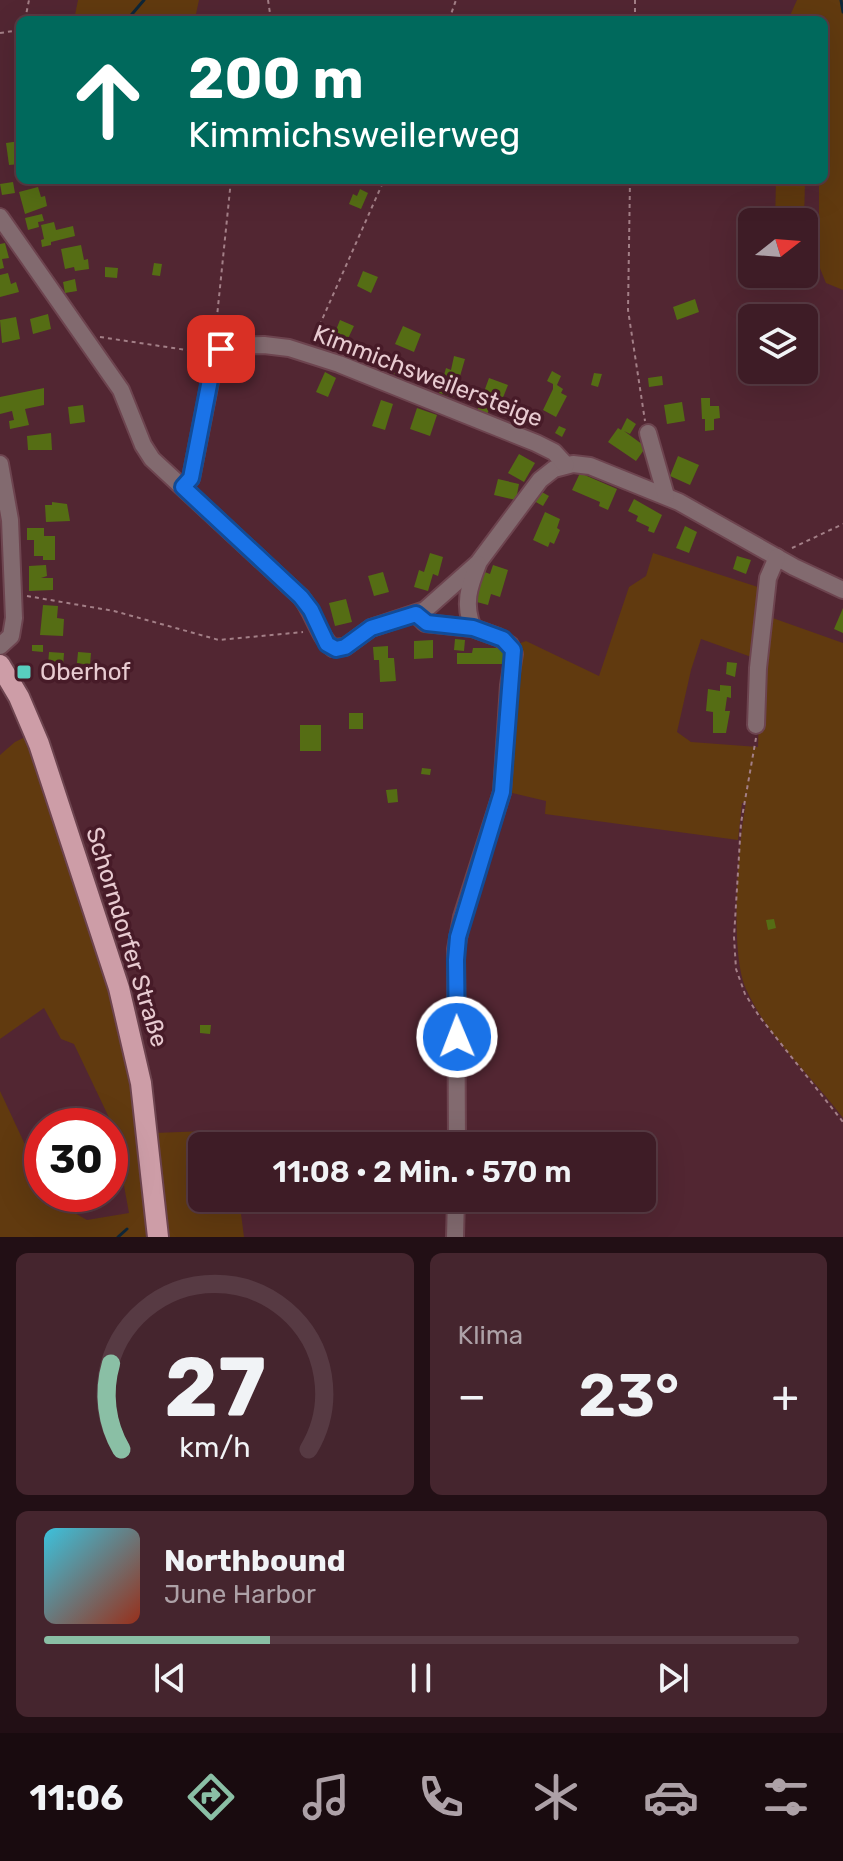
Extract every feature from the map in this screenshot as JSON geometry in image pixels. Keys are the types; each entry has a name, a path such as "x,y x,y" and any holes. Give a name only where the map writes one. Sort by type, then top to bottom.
{"main road":[{"name":"Schorndorfer Straße","path":"0,665 19,697 39,744 119,988 135,1050 146,1112 158,1237"}],"street":[{"path":"0,217 124,396 149,455 301,597 311,610 327,644 339,649 371,628 425,610 478,563 535,485 548,473 566,465 590,466 666,496 843,590"},
{"name":"Kimmichsweilersteige","path":"217,354 225,348 257,345 306,353 514,433 551,450 566,465"},
{"path":"183,487 191,478 217,354"},
{"path":"648,433 666,496"},
{"path":"0,464 9,508 6,554 14,596 13,632 0,646"},
{"path":"756,725 758,668 768,578 777,557"},
{"path":"473,628 468,615 467,597 478,563"},
{"path":"416,614 427,623 473,628 503,639 512,647 514,657 507,701 502,792 462,917 456,949 457,1132"},
{"path":"455,1237 456,1212"}],"path":[{"path":"83,337 217,354 215,341 231,184"},
{"path":"306,353 382,184"},
{"path":"630,184 628,310 648,433"},
{"path":"777,557 843,524"},
{"path":"14,596 53,599 114,611 219,640 321,630"},
{"path":"756,725 754,755 741,823 735,919 736,969 745,994 765,1025 843,1122"}],"shaded area":[{"path":"78,0 199,0 196,14 191,16 75,16"},
{"path":"797,0 843,0 843,290 826,283 819,266 819,184 828,184 828,16 790,16"},
{"path":"776,184 805,184 804,208 775,208"},
{"path":"653,553 764,589 767,616 843,643 843,1118 767,1025 741,975 737,899 746,803 742,803 738,840 545,814 546,801 504,791 515,645 526,641 599,676 629,587 646,576","holes":["701,639 757,659 760,686 758,747 691,742 677,732"]},
{"path":"29,735 128,1043 153,1237 0,1237 0,1091 24,1142 24,1212 73,1212 87,1220 129,1213 128,1108 104,1108 74,1044 61,1039 44,1008 0,1039 0,755"},
{"path":"207,1131 208,1132 188,1132 188,1212 241,1212 244,1237 165,1237 154,1133"}],"building":[{"path":"16,142 16,164 9,165 6,143"},
{"path":"13,182 15,193 2,195 0,184"},
{"path":"38,187 41,197 45,196 47,206 25,214 19,192"},
{"path":"360,189 368,193 361,209 349,204 353,194 357,196"},
{"path":"42,214 44,221 38,222 39,227 28,230 25,218"},
{"path":"54,222 56,230 73,226 75,236 42,247 41,225"},
{"path":"5,243 9,258 2,259 4,268 0,269 0,244"},
{"path":"81,245 89,269 65,269 61,249"},
{"path":"154,263 162,264 160,276 152,275"},
{"path":"105,267 118,268 117,278 105,277"},
{"path":"363,271 378,277 371,293 357,286"},
{"path":"8,273 11,284 16,282 19,292 0,297 0,275"},
{"path":"75,279 77,291 65,293 63,282"},
{"path":"695,299 699,312 677,320 673,307"},
{"path":"48,314 51,329 33,334 30,319"},
{"path":"16,317 20,339 2,343 0,320"},
{"path":"340,320 354,326 342,351 324,344 331,328 336,330"},
{"path":"403,326 421,334 414,352 395,344"},
{"path":"389,356 405,362 400,376 384,369"},
{"path":"454,356 465,359 454,397 439,393 446,368 451,370"},
{"path":"552,371 561,376 557,385 563,389 561,393 567,396 556,417 543,410 553,389 553,384 547,381"},
{"path":"325,372 336,378 328,397 316,392"},
{"path":"594,373 602,374 598,387 591,385"},
{"path":"662,376 663,385 649,387 648,378"},
{"path":"489,378 508,385 498,410 490,406 487,415 477,411"},
{"path":"44,388 44,405 25,409 29,425 10,429 9,421 14,420 12,411 0,414 0,397"},
{"path":"701,398 710,398 710,406 719,406 720,418 714,419 714,430 705,431"},
{"path":"381,400 393,404 385,430 372,426"},
{"path":"682,402 685,421 667,424 664,405"},
{"path":"83,405 85,422 70,424 68,407"},
{"path":"417,408 437,415 430,436 410,429"},
{"path":"627,418 636,424 630,434 624,431 646,447 636,461 608,442 618,428 621,430"},
{"path":"559,426 566,429 562,437 555,433"},
{"path":"51,433 52,450 28,450 27,436"},
{"path":"519,454 535,463 524,482 508,473"},
{"path":"678,456 699,465 690,485 670,476"},
{"path":"580,473 617,489 608,510 599,506 600,502 572,490"},
{"path":"498,479 519,484 516,500 494,495"},
{"path":"540,491 549,496 543,506 534,501"},
{"path":"634,499 662,515 654,533 636,521 638,516 628,511"},
{"path":"52,502 67,504 70,521 46,522 45,505 52,505"},
{"path":"545,512 560,519 557,528 560,530 554,544 550,542 548,547 533,540"},
{"path":"685,526 697,532 689,553 676,548"},
{"path":"27,528 44,528 44,536 55,536 55,560 34,556 34,540 27,540"},
{"path":"430,553 443,557 438,576 433,574 428,591 414,587 419,570 424,572"},
{"path":"737,556 751,560 746,574 733,569"},
{"path":"46,565 47,576 41,578 53,578 53,590 29,591 29,566"},
{"path":"493,565 508,570 500,597 491,594 488,605 473,601 482,571 490,574"},
{"path":"383,572 389,592 374,596 368,576"},
{"path":"346,599 352,622 335,626 329,603"},
{"path":"43,605 58,606 57,618 64,619 63,636 40,635"},
{"path":"843,608 843,633 834,629"},
{"path":"455,639 465,640 464,651 454,650"},
{"path":"433,640 433,658 414,659 414,641"},
{"path":"32,645 43,645 43,652 32,651"},
{"path":"388,646 388,658 394,658 396,681 380,682 379,660 374,660 373,647"},
{"path":"473,648 504,648 504,664 457,664 457,653 472,653"},
{"path":"49,652 64,653 63,667 48,666"},
{"path":"78,652 91,653 90,665 77,663"},
{"path":"727,662 737,663 735,677 726,674"},
{"path":"720,685 731,686 731,698 727,697 725,711 730,711 726,733 713,733 713,712 706,711 708,689 720,691"},
{"path":"349,713 363,713 363,729 349,729"},
{"path":"300,725 321,725 321,751 300,751"},
{"path":"422,768 431,769 430,775 421,774"},
{"path":"397,789 398,802 388,803 386,790"},
{"path":"774,919 776,928 768,930 766,920"},
{"path":"200,1025 211,1025 210,1034 200,1033"}],"waterway":[{"path":"130,16 144,0"},
{"path":"841,0 843,12"},
{"path":"118,1237 127,1229"}],"place":[{"name":"Oberhof","path":"24,672"}],"route":[{"path":"221,349 214,359 191,478 183,487 301,597 311,610 327,644 342,648 371,628 416,614 427,623 473,628 503,639 513,650 502,792 458,937 457,1037"}]}
